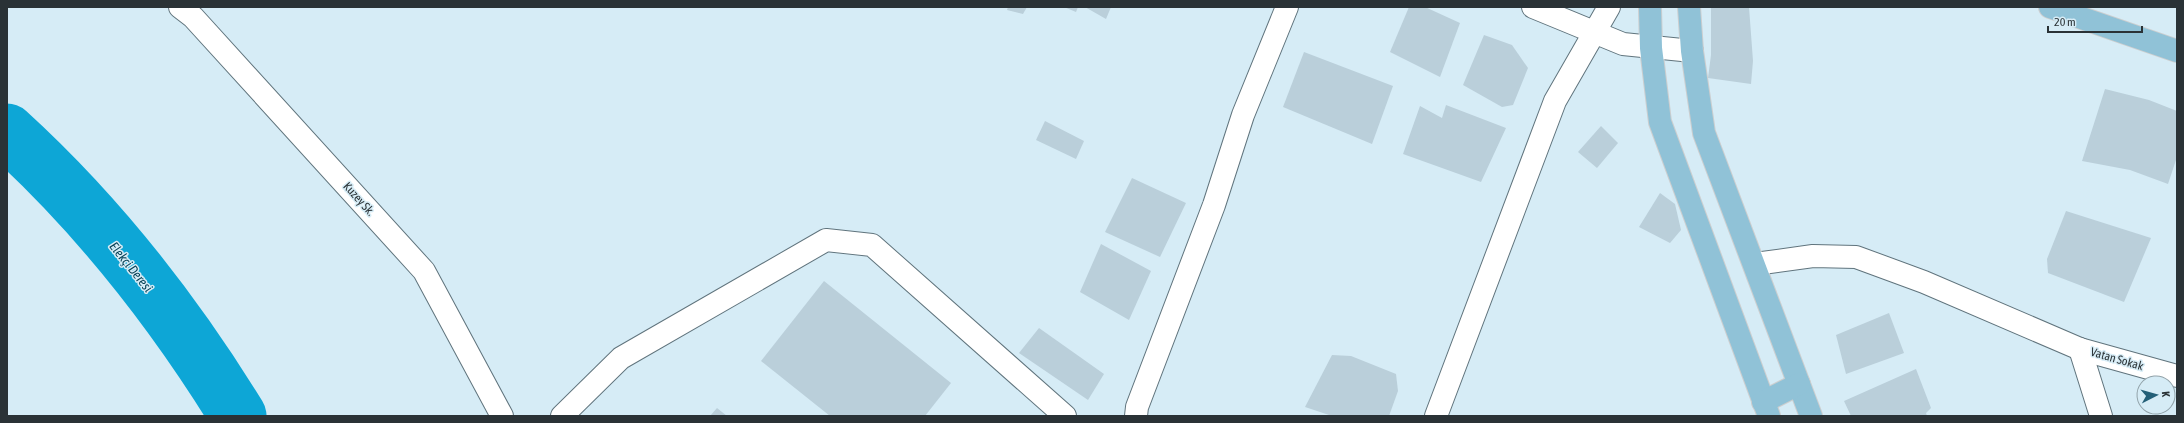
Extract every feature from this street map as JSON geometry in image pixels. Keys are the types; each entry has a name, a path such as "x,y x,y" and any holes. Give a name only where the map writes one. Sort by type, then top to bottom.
{"main road":[{"path":"1650,7 1651,48 1660,122 1766,409 1799,384"},
{"path":"1689,7 1692,51 1704,133 1811,416"},
{"path":"2050,7 2177,51"}],"street":[{"name":"Kuzey Sk.","path":"180,7 193,17 424,271 502,416"},
{"path":"1136,416 1137,407 1214,205 1243,115 1288,7"},
{"path":"1533,7 1623,44 1692,51"},
{"path":"1436,416 1554,101 1609,7"},
{"path":"562,416 621,358 826,240 872,245 1065,416"},
{"name":"Vatan Sokak","path":"1754,264 1813,256 1856,257 1924,282 2080,349 2177,376"},
{"path":"2080,349 2101,416"}],"building":[{"path":"1008,7 1027,7 1023,14 1007,10"},
{"path":"1064,7 1078,7 1076,12"},
{"path":"1085,7 1111,7 1106,19"},
{"path":"1409,7 1425,7 1460,23 1440,77 1390,52"},
{"path":"1711,7 1749,7 1753,61 1751,84 1708,78 1711,55"},
{"path":"1484,35 1512,45 1528,68 1513,105 1502,107 1463,85"},
{"path":"1304,52 1393,86 1372,144 1283,107"},
{"path":"2105,89 2149,100 2177,111 2177,157 2168,184 2130,170 2082,161"},
{"path":"1446,105 1506,128 1481,182 1403,154 1420,106 1442,118"},
{"path":"1045,121 1084,141 1076,159 1036,140"},
{"path":"1601,126 1618,143 1597,168 1578,152"},
{"path":"1132,178 1186,203 1160,257 1105,232"},
{"path":"1660,193 1675,204 1681,230 1670,243 1639,227"},
{"path":"2066,211 2151,238 2124,302 2048,273 2047,259"},
{"path":"1101,244 1151,271 1129,320 1080,292"},
{"path":"824,281 951,383 925,416 830,416 761,361"},
{"path":"1889,313 1904,353 1846,374 1836,335"},
{"path":"1039,328 1104,374 1088,400 1019,353"},
{"path":"1332,355 1351,356 1396,374 1398,391 1389,416 1332,416 1305,407"},
{"path":"1916,369 1931,408 1926,413 1927,416 1851,416 1844,401"},
{"path":"717,408 727,416 710,416"}],"waterway":[{"name":"Elekçi Deresi","path":"7,132 40,163 103,230 161,302 188,339 238,416"}]}
